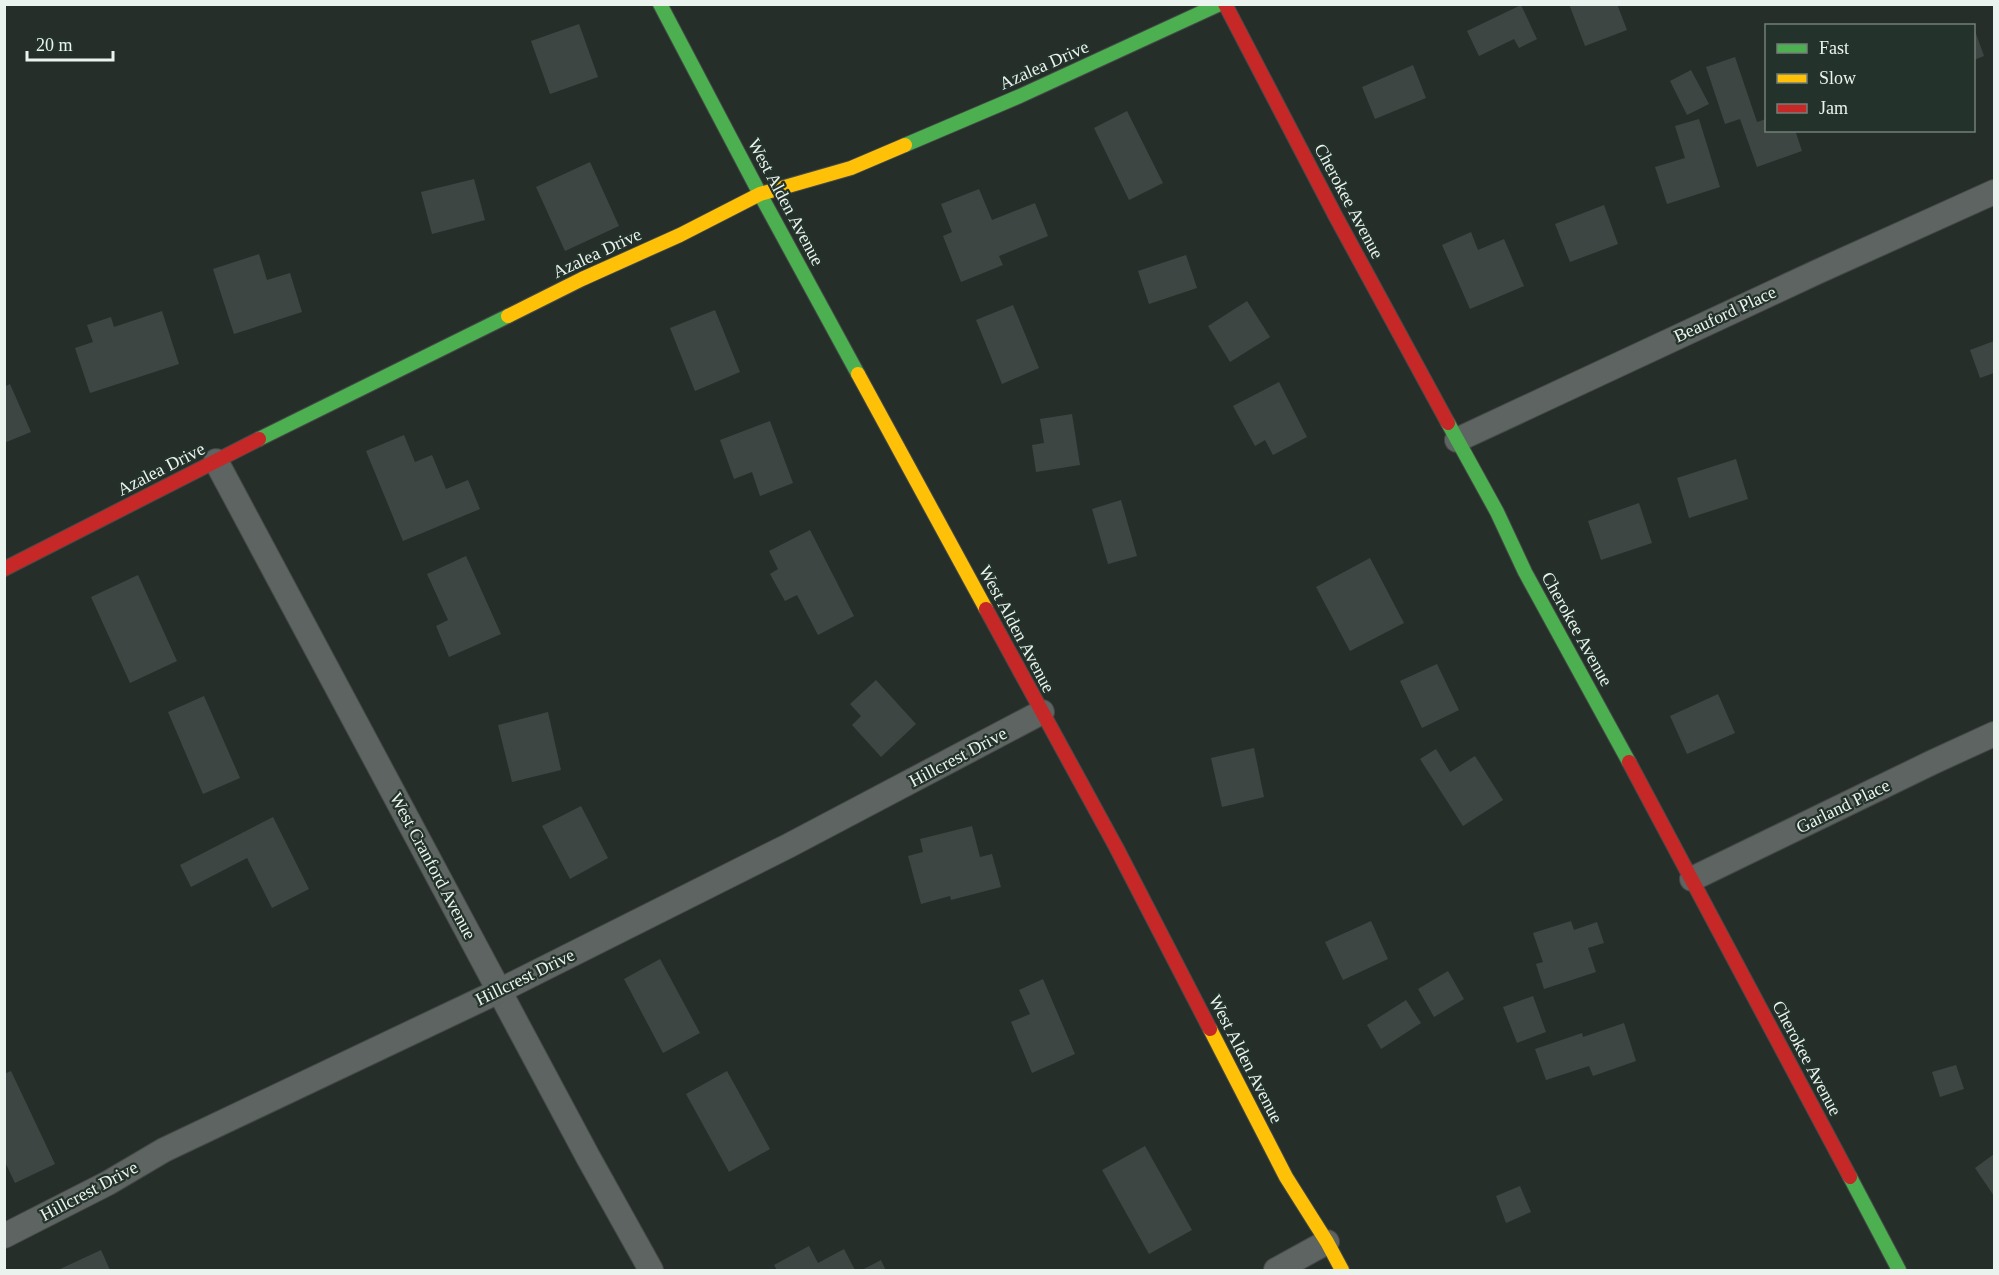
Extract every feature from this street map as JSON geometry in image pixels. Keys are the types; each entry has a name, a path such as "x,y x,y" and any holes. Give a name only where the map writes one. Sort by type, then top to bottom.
{"street":[{"name":"West Alden Avenue","path":"660,4 760,194 1116,847 1286,1177 1342,1270"},
{"name":"Azalea Drive","path":"4,569 582,279 680,235 760,194 851,168 1020,96 1220,4"},
{"name":"Cherokee Avenue","path":"1225,4 1336,217 1497,512 1525,572 1692,879 1899,1270"},
{"name":"Beauford Place","path":"1457,440 1816,272 1995,192"},
{"name":"West Cranford Avenue","path":"216,461 651,1270"},
{"name":"Hillcrest Drive","path":"4,1236 108,1183 164,1150 499,991 788,846 1042,712"},
{"name":"Garland Place","path":"1692,879 1995,734"},
{"path":"1276,1270 1327,1242"}],"building":[{"path":"1569,4 1617,4 1627,30 1585,46"},
{"path":"1521,5 1537,39 1519,48 1514,39 1479,56 1467,31"},
{"path":"579,24 598,77 550,94 531,41"},
{"path":"1975,31 1984,56 1975,60"},
{"path":"1735,57 1757,122 1765,119 1765,132 1796,132 1802,151 1757,167 1740,119 1725,124 1706,67"},
{"path":"1413,65 1426,98 1375,119 1362,87"},
{"path":"1691,70 1709,104 1687,115 1670,81"},
{"path":"1127,111 1163,183 1129,200 1094,128"},
{"path":"1699,119 1720,187 1667,204 1655,167 1685,158 1675,126"},
{"path":"590,162 619,226 565,251 536,187"},
{"path":"474,179 485,220 432,234 421,192"},
{"path":"979,189 992,220 1035,203 1048,236 999,256 1003,265 961,282 943,236 952,232 941,204"},
{"path":"1604,205 1618,244 1570,262 1555,224"},
{"path":"1471,232 1478,250 1504,239 1524,286 1470,309 1442,245"},
{"path":"259,254 267,280 290,273 302,312 234,334 213,269"},
{"path":"1186,255 1197,288 1149,304 1138,271"},
{"path":"1247,301 1270,337 1230,362 1208,326"},
{"path":"1013,305 1039,368 1002,384 976,320"},
{"path":"715,310 740,372 695,391 670,328"},
{"path":"162,311 179,364 90,393 75,348 93,342 87,325 111,317 114,327"},
{"path":"1994,341 1994,373 1980,378 1970,350"},
{"path":"1279,382 1307,437 1273,455 1265,440 1255,446 1233,406"},
{"path":"10,384 31,432 4,443 4,387"},
{"path":"1072,414 1080,465 1036,472 1032,445 1044,443 1040,419"},
{"path":"770,421 793,483 760,496 752,472 734,479 720,440"},
{"path":"404,435 415,462 432,455 446,489 468,480 480,509 403,541 366,451"},
{"path":"1736,459 1748,499 1689,518 1677,478"},
{"path":"1121,500 1137,556 1108,564 1092,509"},
{"path":"1639,503 1652,543 1601,560 1588,521"},
{"path":"810,530 854,616 818,635 797,595 785,601 770,574 778,569 769,551"},
{"path":"466,556 501,634 449,657 436,626 448,620 427,574"},
{"path":"1370,558 1404,623 1350,651 1316,587"},
{"path":"138,575 177,661 130,683 91,597"},
{"path":"1437,664 1459,710 1422,728 1400,681"},
{"path":"876,680 916,724 881,757 852,725 861,716 850,704"},
{"path":"1718,694 1735,733 1687,754 1670,716"},
{"path":"204,696 240,778 203,794 168,712"},
{"path":"548,712 561,770 512,782 498,725"},
{"path":"1254,748 1264,797 1222,807 1211,758"},
{"path":"1436,749 1450,772 1475,756 1503,800 1463,826 1420,759"},
{"path":"581,806 608,858 570,879 542,826"},
{"path":"273,817 309,889 272,908 247,858 191,887 180,865"},
{"path":"972,826 980,857 992,854 1001,887 951,900 950,896 921,904 908,856 923,852 920,839"},
{"path":"1371,921 1388,959 1343,980 1325,942"},
{"path":"1571,921 1574,930 1597,922 1604,943 1588,948 1596,972 1544,989 1536,964 1543,962 1533,933"},
{"path":"660,959 700,1033 663,1053 624,979"},
{"path":"1448,971 1464,999 1434,1017 1418,989"},
{"path":"1043,979 1075,1054 1032,1073 1011,1022 1030,1014 1019,990"},
{"path":"1533,996 1546,1032 1517,1043 1503,1007"},
{"path":"1406,1000 1421,1023 1381,1049 1367,1025"},
{"path":"1624,1023 1636,1061 1593,1076 1589,1066 1546,1080 1535,1049 1582,1033 1583,1037"},
{"path":"1956,1065 1964,1089 1940,1097 1932,1072"},
{"path":"11,1071 55,1164 15,1183 4,1160 4,1074"},
{"path":"727,1071 770,1149 729,1172 686,1094"},
{"path":"1145,1146 1192,1230 1149,1254 1102,1170"},
{"path":"1994,1154 1994,1196 1975,1168"},
{"path":"1520,1186 1531,1212 1506,1223 1496,1196"},
{"path":"809,1246 818,1263 844,1249 855,1270 777,1270 774,1265"},
{"path":"101,1250 110,1270 58,1270"},
{"path":"881,1260 885,1269 862,1270"}],"traffic: fast":[{"path":"660,4 858,374"},
{"path":"905,145 1020,96 1220,4"},
{"path":"259,439 508,316"},
{"path":"1448,423 1497,512 1525,572 1629,762"},
{"path":"1850,1177 1899,1270"}],"traffic: slow":[{"path":"508,316 582,279 680,235 760,194 851,168 905,145"},
{"path":"858,374 986,609"},
{"path":"1210,1029 1286,1177 1342,1270"}],"traffic: jam":[{"path":"1225,4 1336,217 1448,423"},
{"path":"4,569 259,439"},
{"path":"986,609 1116,847 1210,1029"},
{"path":"1629,762 1850,1177"}]}
